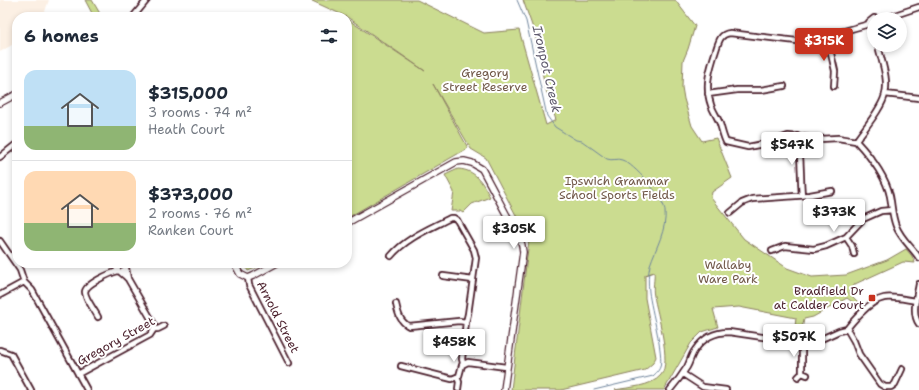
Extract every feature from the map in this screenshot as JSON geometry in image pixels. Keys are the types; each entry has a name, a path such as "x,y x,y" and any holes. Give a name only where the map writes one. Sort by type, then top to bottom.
{"main road":[{"path":"0,103 12,97"},
{"path":"352,221 447,167 460,164 468,165 477,169 486,176 512,225 520,246 520,274 504,390"},
{"name":"Arnold Street","path":"237,268 240,274 248,278"},
{"path":"248,278 268,268"}],"street":[{"path":"137,12 147,0"},
{"path":"904,12 919,7"},
{"path":"867,25 805,42 726,33 722,35 710,67 708,94 726,142 748,146 768,143 788,136 820,139 838,138 856,141 883,175 890,195 892,210 899,234 919,258"},
{"path":"826,36 835,71 834,86"},
{"path":"856,141 886,94 886,81 880,52"},
{"path":"708,94 737,90 761,90 784,86"},
{"path":"886,94 919,98"},
{"path":"797,136 800,149 802,195"},
{"path":"0,157 12,147"},
{"path":"730,213 742,203 752,200 832,191"},
{"path":"772,250 785,246 814,249 826,246 846,237 863,219 881,211 892,210"},
{"path":"391,256 397,249 418,235 450,218 454,218 457,220 475,252 476,258 466,322 462,359 463,363 460,374 457,377 452,378 401,366"},
{"path":"846,237 852,246 854,254"},
{"path":"0,241 12,258"},
{"path":"19,268 24,282 32,290 87,390"},
{"path":"98,317 86,295 85,290 89,285 108,274 115,268"},
{"path":"119,268 128,279 154,324 154,329"},
{"path":"127,268 128,279"},
{"path":"443,276 473,280"},
{"name":"Arnold Street","path":"248,278 250,288 290,363"},
{"path":"0,295 24,282"},
{"path":"919,284 915,314 919,324"},
{"path":"847,329 869,305 878,299 889,297 916,301"},
{"path":"396,304 401,320 408,326 459,321 466,322"},
{"name":"Gregory Street","path":"78,374 150,335 154,329 164,326"},
{"path":"670,390 683,374 699,344 706,338 721,332 802,343 819,340 839,330 847,329"},
{"path":"847,329 854,341 858,354 880,384 885,387 891,387 895,384 902,369"},
{"path":"802,343 802,375"},
{"path":"0,350 10,354 31,390"},
{"path":"463,363 468,362 506,367"},
{"path":"683,374 703,387 726,390"},
{"path":"457,377 459,382 458,389"}],"shaded area":[{"path":"0,0 49,0 45,12 12,12 12,45 0,52"}],"green space":[{"path":"85,0 92,0 99,12 91,12"},
{"path":"310,0 417,0 484,33 519,30 546,125 556,120 545,87 535,34 523,0 675,0 695,26 683,61 682,87 692,126 702,141 716,138 732,178 712,192 711,198 744,239 787,268 812,277 846,275 887,260 906,249 912,256 915,263 903,262 855,284 849,293 861,305 859,307 847,298 813,317 804,319 801,334 794,335 796,318 739,307 713,309 718,327 702,332 691,343 664,390 615,390 640,386 652,382 661,375 664,369 665,360 663,337 653,293 654,272 645,275 645,298 656,357 653,363 645,370 561,390 511,390 529,240 486,158 471,149 433,84 468,148 352,215 352,22 425,71 352,20 352,12 336,12"},
{"path":"458,169 474,174 490,197 472,204 463,213 460,211 451,211 454,192 445,175"},
{"path":"246,268 256,268 248,271"}],"waterway":[{"name":"Ironpot Creek","path":"517,0 526,21 547,116 555,127 576,140 582,141 607,159 620,159 634,168 654,190 665,210 663,231 650,265 648,278 650,300 660,352 660,367 653,376 594,390"}],"place":[{"name":"Bradfield Dr at Calder Court","path":"872,298"}],"park label":[{"name":"Gregory Street Reserve","path":"485,80"},
{"name":"Ipswich Grammar School Sports Fields","path":"617,188"},
{"name":"Wallaby Ware Park","path":"728,272"}]}
